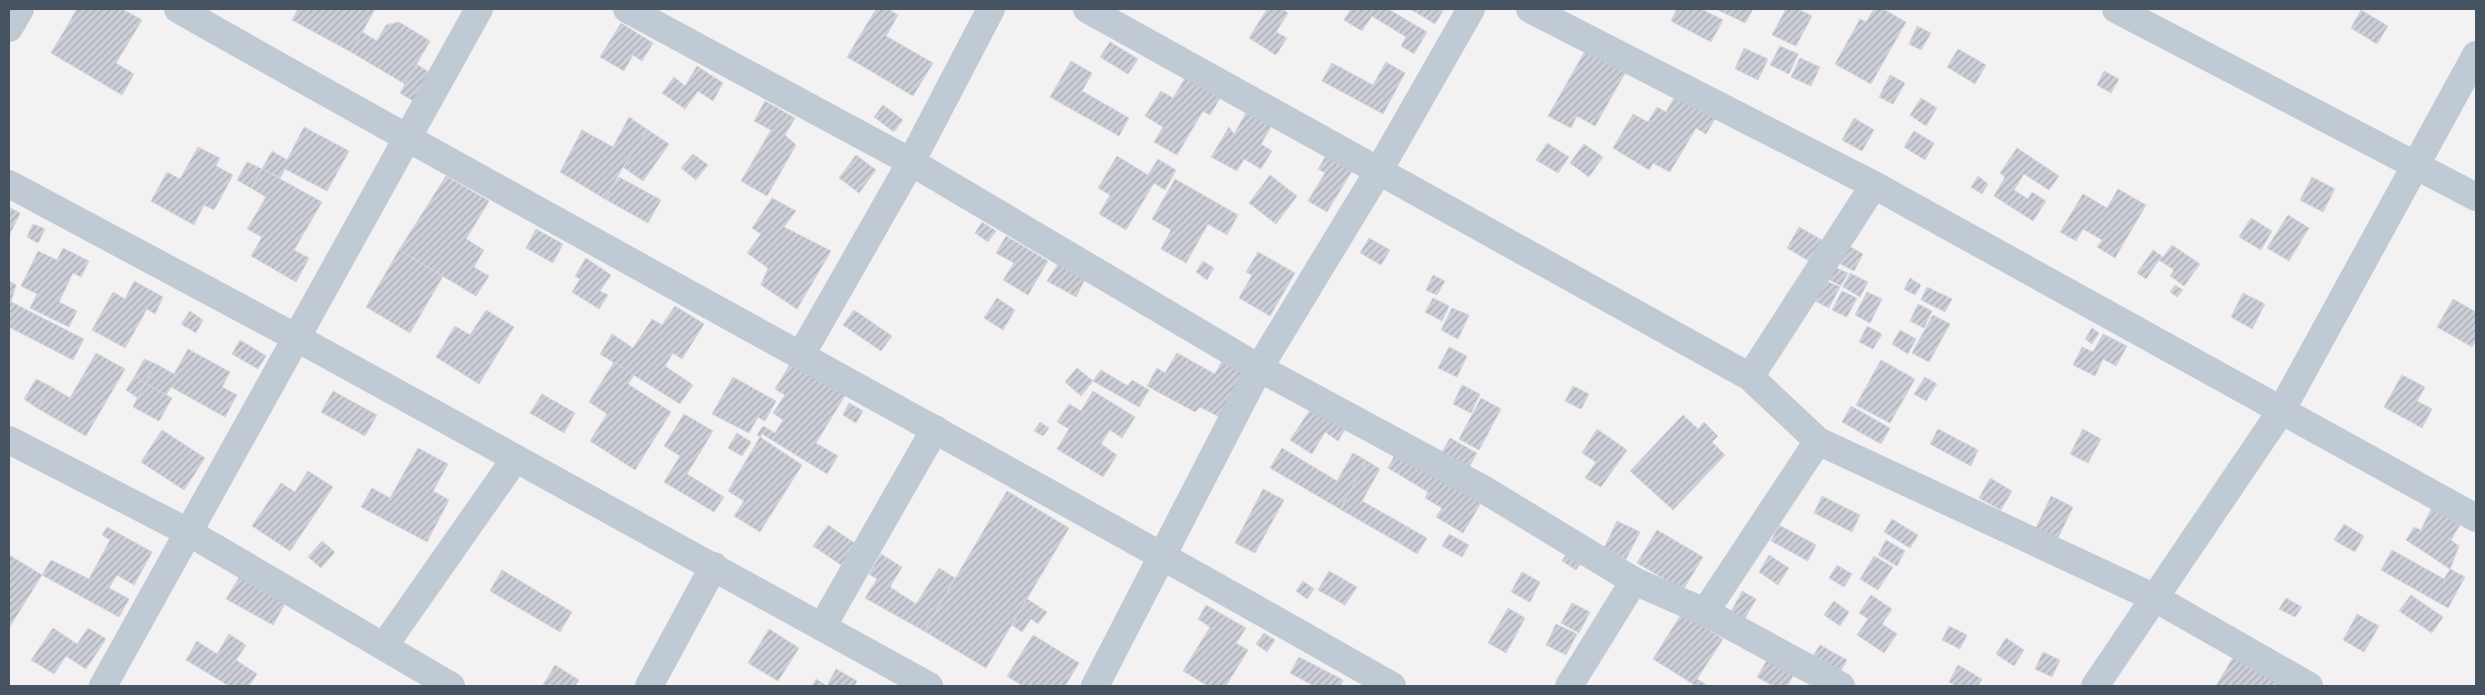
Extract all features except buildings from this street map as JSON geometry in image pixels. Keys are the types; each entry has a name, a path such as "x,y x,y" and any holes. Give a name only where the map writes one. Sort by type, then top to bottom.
{"street":[{"path":"9,28 20,9"},
{"path":"178,9 408,140 801,354 1163,555 1392,686"},
{"path":"103,686 408,140 479,9"},
{"path":"801,354 911,162 991,9"},
{"path":"1087,9 1750,377 1818,441 2155,598 2309,686"},
{"path":"1095,686 1259,368 1378,172 1471,9"},
{"path":"1530,9 1874,186 2476,518"},
{"path":"2116,9 2476,197"},
{"path":"634,10 911,162 1259,368 1483,489 1634,581 1705,612 1841,686"},
{"path":"2095,686 2281,411 2476,55"},
{"path":"9,184 297,338 929,686"},
{"path":"1750,377 1874,186"},
{"path":"822,627 935,429"},
{"path":"9,440 188,532 451,686"},
{"path":"1705,612 1818,441"},
{"path":"384,646 515,458"},
{"path":"649,686 714,566"},
{"path":"1569,686 1634,581"}]}
